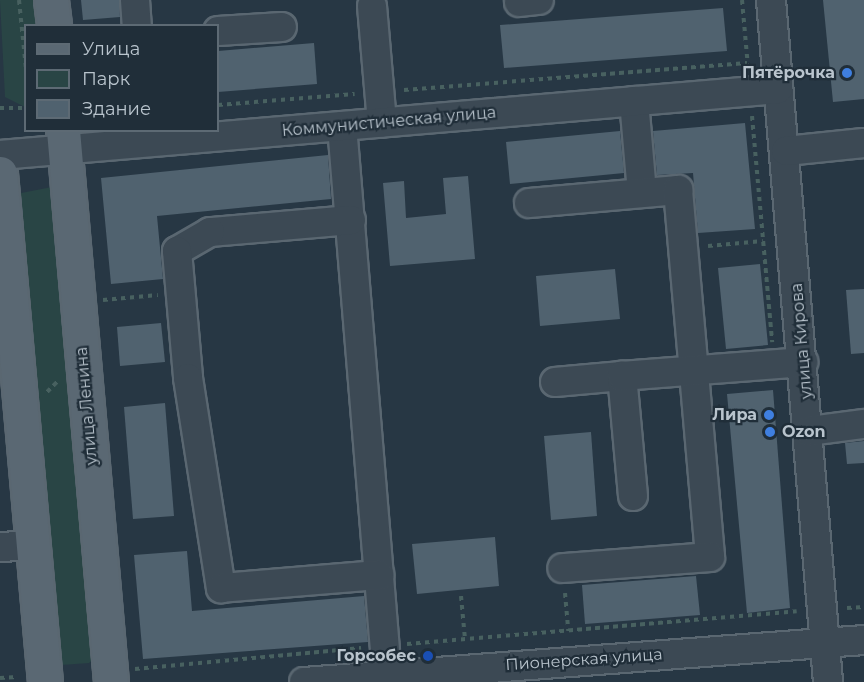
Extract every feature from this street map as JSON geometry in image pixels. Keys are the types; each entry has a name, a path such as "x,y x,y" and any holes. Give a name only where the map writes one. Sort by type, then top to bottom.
{"main road":[{"path":"51,0 54,24"},
{"name":"улица Ленина","path":"63,140 111,682"},
{"path":"0,173 7,323 21,416 45,682"}],"street":[{"path":"135,0 137,24"},
{"name":"улица Кирова","path":"771,0 765,90 786,151 828,682"},
{"path":"372,6 382,123"},
{"path":"219,32 282,27"},
{"name":"Коммунистическая улица","path":"0,155 63,140 342,126 765,90"},
{"path":"634,101 642,192"},
{"path":"342,126 387,674"},
{"path":"786,151 864,143"},
{"path":"529,203 678,190 710,556 562,568"},
{"path":"351,220 210,232 177,250 221,588 380,575"},
{"path":"555,382 803,362"},
{"path":"622,376 633,496"},
{"path":"809,430 864,424"},
{"path":"0,548 33,545"},
{"name":"Пионерская улица","path":"304,682 387,674 475,675 864,640"}],"path":[{"path":"19,0 24,49"},
{"path":"742,0 747,63 765,90 763,241 774,364"},
{"path":"219,105 747,63"},
{"path":"0,108 24,108"},
{"path":"683,248 763,241"},
{"path":"102,300 181,293"},
{"path":"21,416 82,358"},
{"path":"562,568 568,631"},
{"path":"461,596 465,639"},
{"path":"794,600 795,611"}],"green space":[{"path":"0,0 41,0 43,24 24,24 24,106 5,97"},
{"path":"52,187 96,657 89,663 61,665 53,659 16,194"}],"building":[{"path":"81,0 119,0 120,17 83,20"},
{"path":"823,0 864,0 864,99 833,102"},
{"path":"723,8 727,51 504,68 500,25"},
{"path":"314,43 317,84 219,92 219,51"},
{"path":"745,123 755,229 698,233 693,173 657,175 653,131"},
{"path":"620,131 624,173 510,184 506,142"},
{"path":"328,155 331,199 157,216 163,279 111,284 101,178"},
{"path":"468,176 475,259 390,266 383,183 404,181 406,218 446,214 443,178"},
{"path":"760,264 768,345 726,349 718,268"},
{"path":"615,269 620,319 540,326 536,276"},
{"path":"864,289 864,353 851,354 846,290"},
{"path":"161,323 165,362 120,366 117,327"},
{"path":"773,390 790,608 747,613 727,394"},
{"path":"165,403 174,516 133,519 124,407"},
{"path":"591,432 597,516 551,520 544,436"},
{"path":"864,441 864,463 847,464 845,443"},
{"path":"495,537 499,586 417,594 412,544"},
{"path":"187,551 192,611 364,596 368,642 143,659 134,555"},
{"path":"696,576 700,615 585,624 582,585"}],"place":[{"name":"Пятёрочка","path":"847,73"},
{"name":"Лира","path":"769,415"},
{"name":"Ozon","path":"770,432"},
{"name":"Горсобес","path":"428,656"}]}
